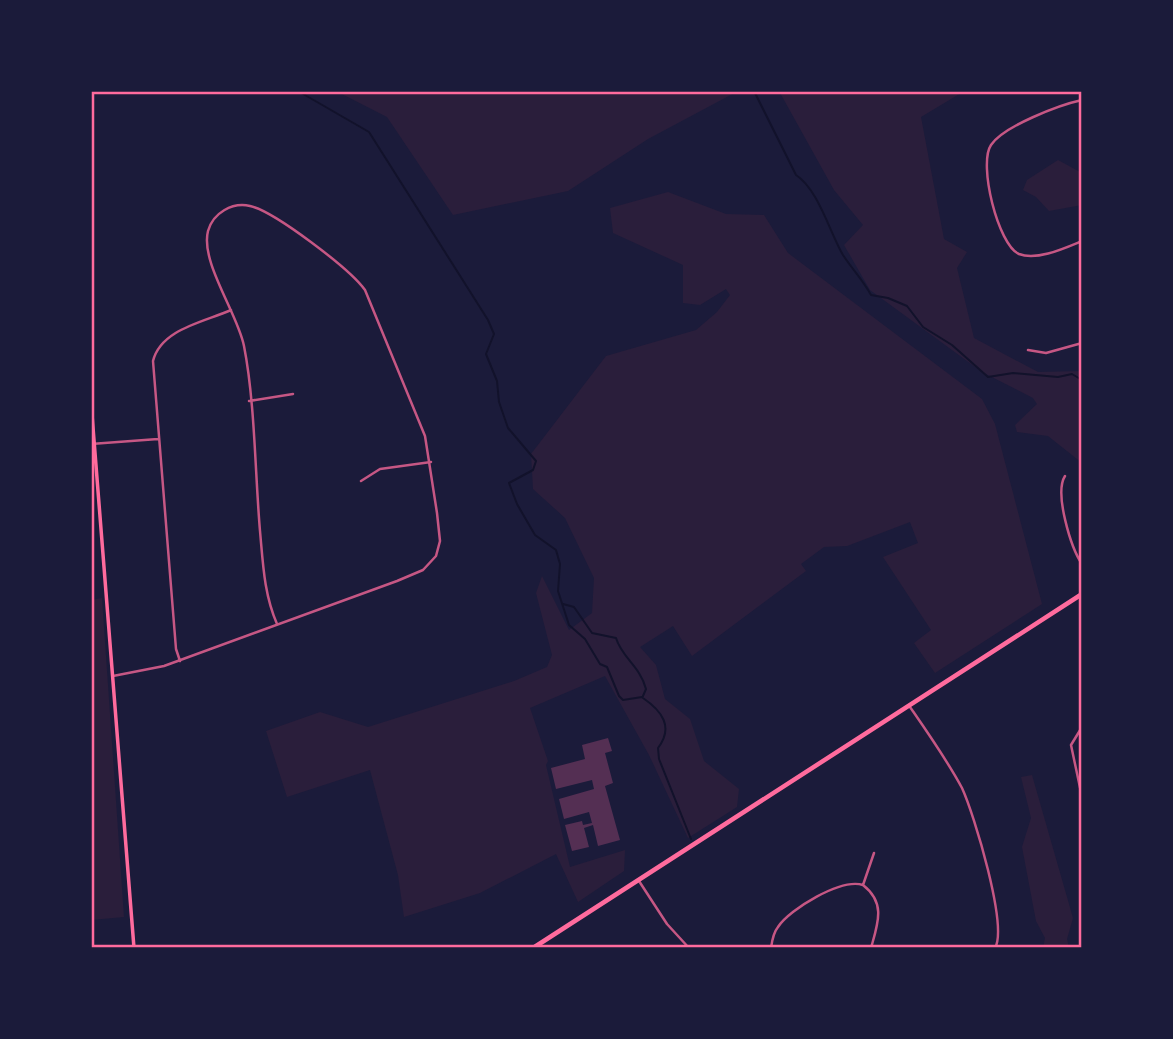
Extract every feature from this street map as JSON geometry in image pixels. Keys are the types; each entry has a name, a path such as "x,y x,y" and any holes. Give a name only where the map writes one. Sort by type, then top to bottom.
{"main road":[{"path":"91,402 92,444 134,948"},
{"path":"533,948 1082,594"}],"street":[{"path":"1082,100 1047,112 1000,136 988,150 985,165 1002,236 1012,250 1031,256 1082,241"},
{"path":"113,676 146,672 180,661 397,581 429,566 438,553 440,541 431,462 425,436 365,290 343,267 282,224 249,206 237,206 221,212 208,230 209,253 244,343 264,585 277,624"},
{"path":"180,661 176,649 153,365 158,349 172,335 231,310"},
{"path":"1028,350 1046,353 1082,343"},
{"path":"249,401 293,394"},
{"path":"92,444 158,439"},
{"path":"361,481 380,470 431,462"},
{"path":"1066,477 1061,483 1061,496 1072,544 1082,564"},
{"path":"909,705 955,776 969,804 1000,926 995,948"},
{"path":"1082,727 1073,739 1071,749 1082,797"},
{"path":"863,885 874,853"},
{"path":"638,880 667,924 689,948"},
{"path":"771,948 775,931 788,917 837,886 847,883 863,885 873,894 880,908 871,948"}],"shaded area":[{"path":"336,91 738,91 648,139 568,191 453,215 387,117"},
{"path":"779,91 960,91 961,93 921,117 944,239 967,252 957,268 974,338 1038,372 1082,371 1082,463 1048,436 1017,432 1015,425 1037,404 1033,398 982,372 870,290 844,245 863,225 834,190"},
{"path":"1058,160 1082,173 1082,205 1049,211 1036,197 1023,190 1027,180"},
{"path":"668,192 726,214 764,215 788,253 982,399 995,424 1042,604 935,673 914,643 931,630 883,557 918,543 910,522 847,546 824,547 801,564 806,571 692,656 673,626 640,647 656,665 665,699 690,719 704,761 739,789 737,807 688,838 649,755 605,676 530,708 548,761 546,765 570,867 625,850 624,871 578,902 556,854 480,893 404,917 398,875 370,770 287,797 266,731 320,712 368,727 514,681 547,667 552,655 536,593 542,576 569,630 592,613 594,578 565,518 533,489 531,454 606,356 696,330 717,312 730,295 726,289 700,305 683,303 683,265 613,233 610,208"},
{"path":"102,598 124,917 91,920 91,600"},
{"path":"1032,775 1073,918 1067,939 1069,948 1043,948 1045,938 1036,921 1022,847 1031,818 1021,777"}],"building":[{"path":"608,738 612,751 605,753 613,783 605,786 620,840 598,846 593,825 584,828 589,847 572,851 565,825 582,821 583,825 592,823 589,812 564,819 559,799 594,789 592,780 556,789 551,768 585,759 582,745"}],"waterway":[{"path":"298,91 369,132 488,320 494,334 486,354 497,381 499,402 508,428 536,461 533,470 509,483 517,504 535,535 556,550 560,564 558,591 569,625 585,639 600,664 607,667 623,700 642,697"},
{"path":"754,91 796,175 811,190 843,255 871,295 907,306 923,327 952,345 988,377 1013,373 1058,377 1072,374 1082,380"},
{"path":"563,604 574,607 592,633 616,638 643,681 646,689 643,696"},
{"path":"643,698 656,708 664,720 665,733 658,748 659,759 691,839"}]}
